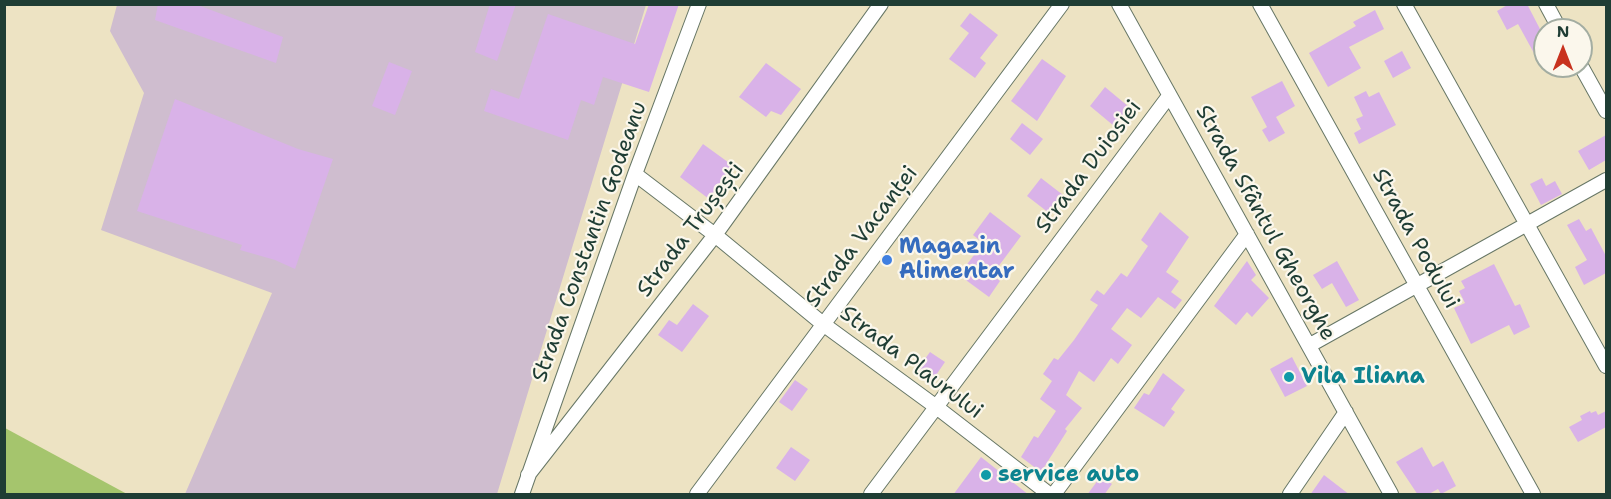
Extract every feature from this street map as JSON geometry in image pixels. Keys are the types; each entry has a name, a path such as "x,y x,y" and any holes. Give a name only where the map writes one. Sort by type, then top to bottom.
{"street":[{"name":"Strada Trușești","path":"528,475 715,235 881,4"},
{"name":"Strada Vacanței","path":"696,495 1062,4"},
{"name":"Strada Sfântul Gheorghe","path":"1119,4 1310,345 1391,495"},
{"name":"Strada Podului","path":"1260,4 1533,495"},
{"path":"1404,4 1606,366"},
{"path":"1546,4 1554,18"},
{"name":"Strada Constantin Godeanu","path":"522,495 635,174 699,9"},
{"path":"1588,78 1606,111"},
{"name":"Strada Duiosiei","path":"871,495 935,406 1169,96"},
{"name":"Strada Plaurului","path":"635,174 715,235 823,324 935,406 1049,495"},
{"path":"1310,345 1606,180"},
{"path":"1054,495 1248,234"},
{"path":"1290,495 1346,412"}],"shaded area":[{"path":"117,5 646,5 497,494 185,494 272,293 101,230 144,93 110,31"}],"green space":[{"path":"5,428 127,494 5,494"}],"building":[{"path":"158,4 195,4 283,37 276,63 155,20"},
{"path":"490,4 516,4 497,61 475,52"},
{"path":"649,4 679,4 649,92 603,77 594,105 581,100 568,140 484,111 491,89 519,99 548,14 635,44"},
{"path":"1509,4 1527,4 1534,18 1533,51 1518,24 1507,30 1497,11"},
{"path":"1375,10 1384,29 1349,47 1361,68 1328,87 1309,53 1356,26 1353,22"},
{"path":"970,13 998,35 980,58 986,63 975,78 949,59 969,33 960,26"},
{"path":"1402,51 1411,68 1393,78 1384,61"},
{"path":"1042,59 1066,76 1037,121 1011,101"},
{"path":"389,62 412,71 395,115 372,106"},
{"path":"766,63 801,89 781,115 771,111 766,117 739,97"},
{"path":"1282,81 1295,106 1276,117 1285,133 1269,142 1262,130 1267,127 1251,97"},
{"path":"1105,87 1129,107 1114,126 1090,106"},
{"path":"1366,91 1369,97 1379,92 1396,125 1359,144 1354,133 1361,129 1356,119 1363,116 1354,97"},
{"path":"175,99 298,149 333,159 295,269 275,260 240,250 242,245 137,211"},
{"path":"1022,123 1043,139 1030,155 1010,139"},
{"path":"1606,135 1606,160 1589,170 1578,151"},
{"path":"703,144 732,165 709,199 680,177"},
{"path":"1041,178 1063,195 1049,213 1027,196"},
{"path":"1542,178 1546,186 1555,181 1562,194 1541,205 1530,184"},
{"path":"990,212 1021,236 992,275 1000,281 989,297 959,275 983,243 973,235"},
{"path":"1160,212 1189,237 1166,272 1179,281 1171,292 1182,300 1175,309 1158,297 1141,318 1127,308 1111,329 1132,345 1118,364 1111,358 1094,382 1079,371 1066,395 1082,408 1065,429 1067,431 1041,472 1021,457 1034,436 1038,438 1056,411 1040,399 1052,381 1043,374 1054,358 1058,360 1074,340 1098,305 1090,300 1097,290 1104,295 1121,273 1127,277 1148,246 1141,240"},
{"path":"1579,219 1586,231 1591,228 1606,256 1606,273 1584,285 1575,267 1587,260 1567,225"},
{"path":"1247,261 1256,275 1251,280 1269,298 1252,317 1247,312 1236,325 1214,306"},
{"path":"1337,261 1359,300 1346,307 1332,283 1322,289 1313,275"},
{"path":"1494,264 1515,306 1520,304 1530,327 1514,335 1509,325 1471,344 1454,308 1465,303 1459,291 1465,288 1461,281"},
{"path":"693,304 709,316 682,352 658,335 669,320 677,325"},
{"path":"930,352 945,362 932,381 916,371"},
{"name":"Vila Iliana","path":"1292,357 1307,386 1285,397 1270,369"},
{"path":"1163,373 1185,390 1171,409 1175,412 1164,427 1134,408 1144,393 1149,395"},
{"path":"795,380 808,389 792,411 779,402"},
{"path":"1590,411 1591,413 1596,411 1598,415 1606,411 1606,427 1578,442 1569,427 1582,420 1580,416"},
{"path":"791,447 810,460 795,481 776,468"},
{"path":"1422,447 1433,467 1443,461 1456,486 1441,494 1438,489 1427,495 1418,495 1396,462"},
{"name":"service auto","path":"981,457 1029,495 953,495"},
{"path":"1324,475 1350,495 1310,495"},
{"path":"1101,476 1112,484 1104,495 1087,495"}],"place":[{"name":"Magazin Alimentar","path":"887,260"},
{"name":"Vila Iliana","path":"1289,377"},
{"name":"service auto","path":"986,475"}]}
